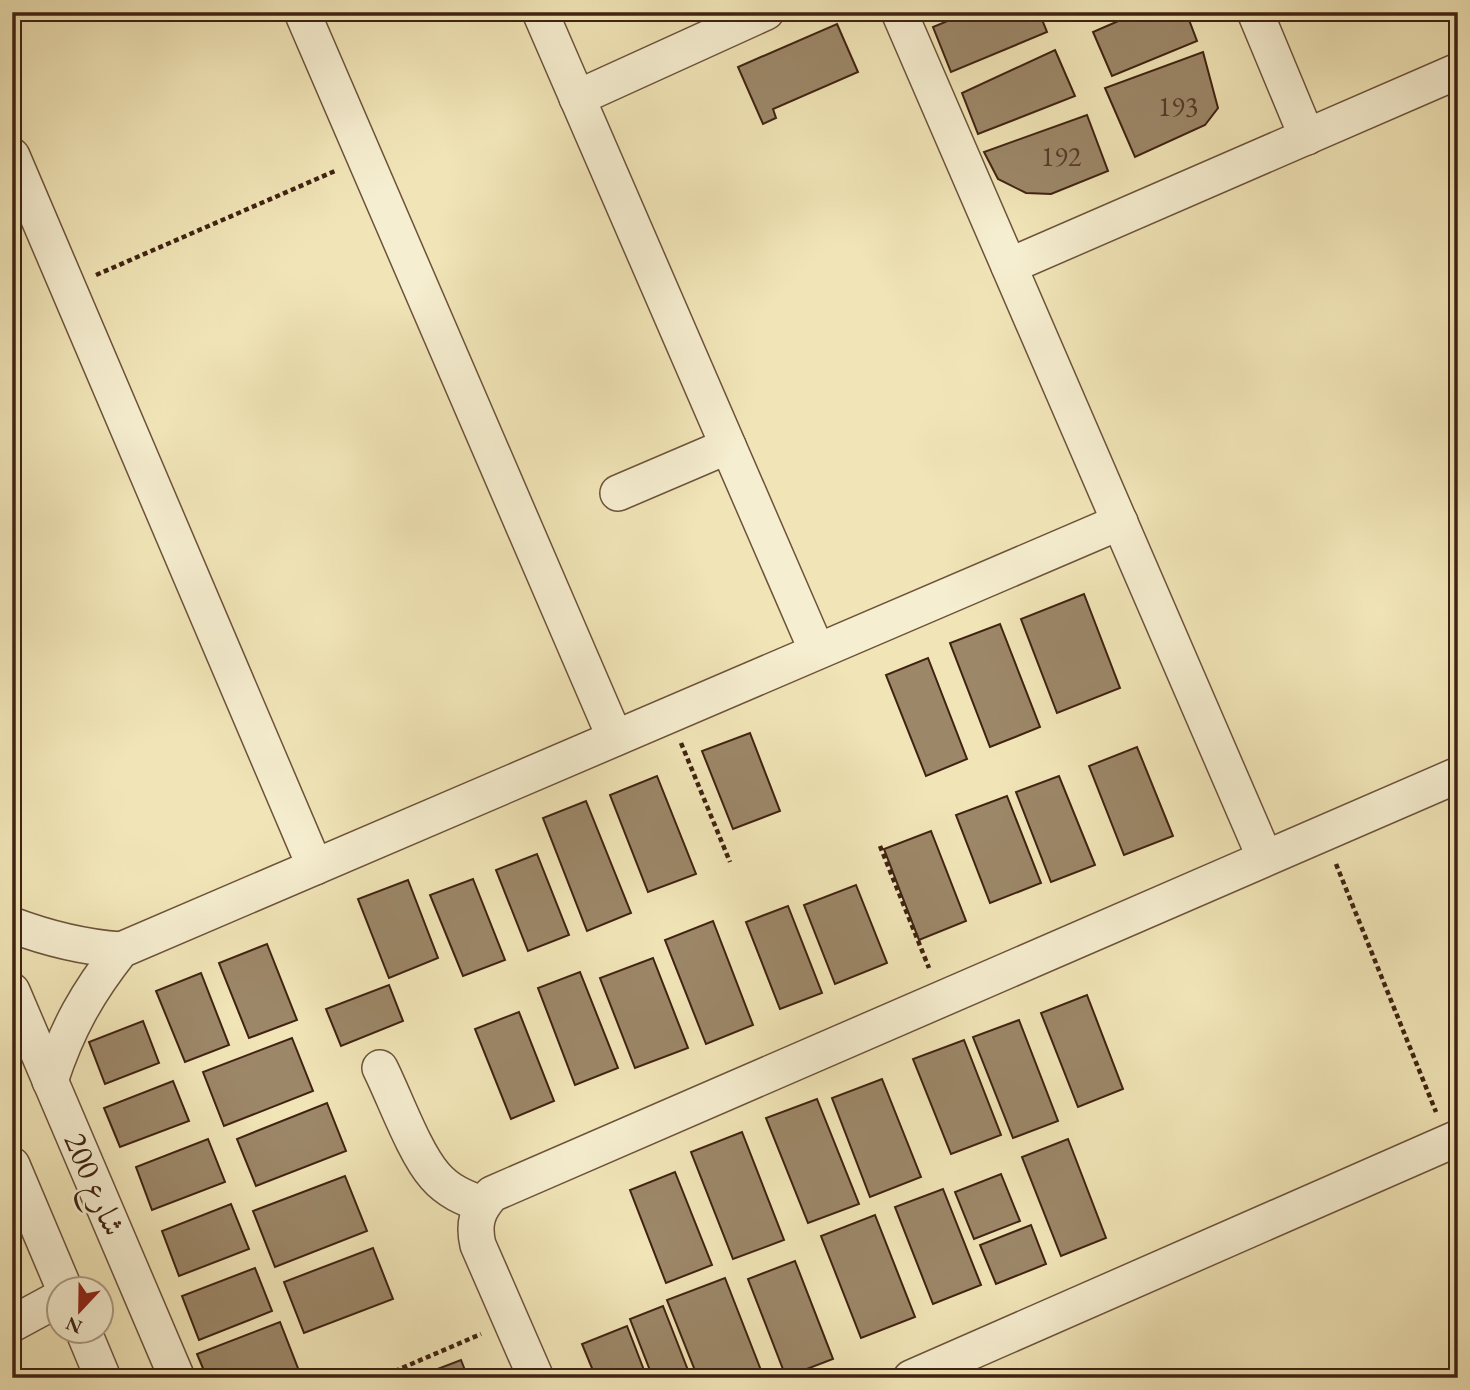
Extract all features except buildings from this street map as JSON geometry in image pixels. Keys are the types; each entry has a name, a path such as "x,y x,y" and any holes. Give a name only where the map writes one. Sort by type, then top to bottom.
{"street":[{"path":"302,12 615,738"},
{"path":"540,12 817,651"},
{"path":"577,98 766,12"},
{"path":"900,12 1265,858"},
{"path":"1255,12 1307,137"},
{"path":"1009,266 1458,71"},
{"path":"12,156 22,207 68,287 314,867"},
{"path":"618,493 728,446"},
{"path":"50,1081 77,1011 97,979 121,950 1120,522"},
{"path":"536,1378 478,1245 476,1217 482,1204 492,1194 1458,775"},
{"path":"12,925 70,944 121,950"},
{"name":"شارع 200","path":"12,991 177,1378"},
{"path":"380,1068 426,1163 450,1189 465,1199 482,1204"},
{"path":"911,1378 1453,1140"},
{"path":"12,1165 58,1274"},
{"path":"12,1324 46,1306"},
{"path":"89,1344 103,1378"}],"path":[{"path":"68,287 365,158"},
{"path":"669,715 730,862"},
{"path":"1323,833 1453,1140"},
{"path":"880,846 942,998"},
{"path":"379,1378 511,1321"}]}
